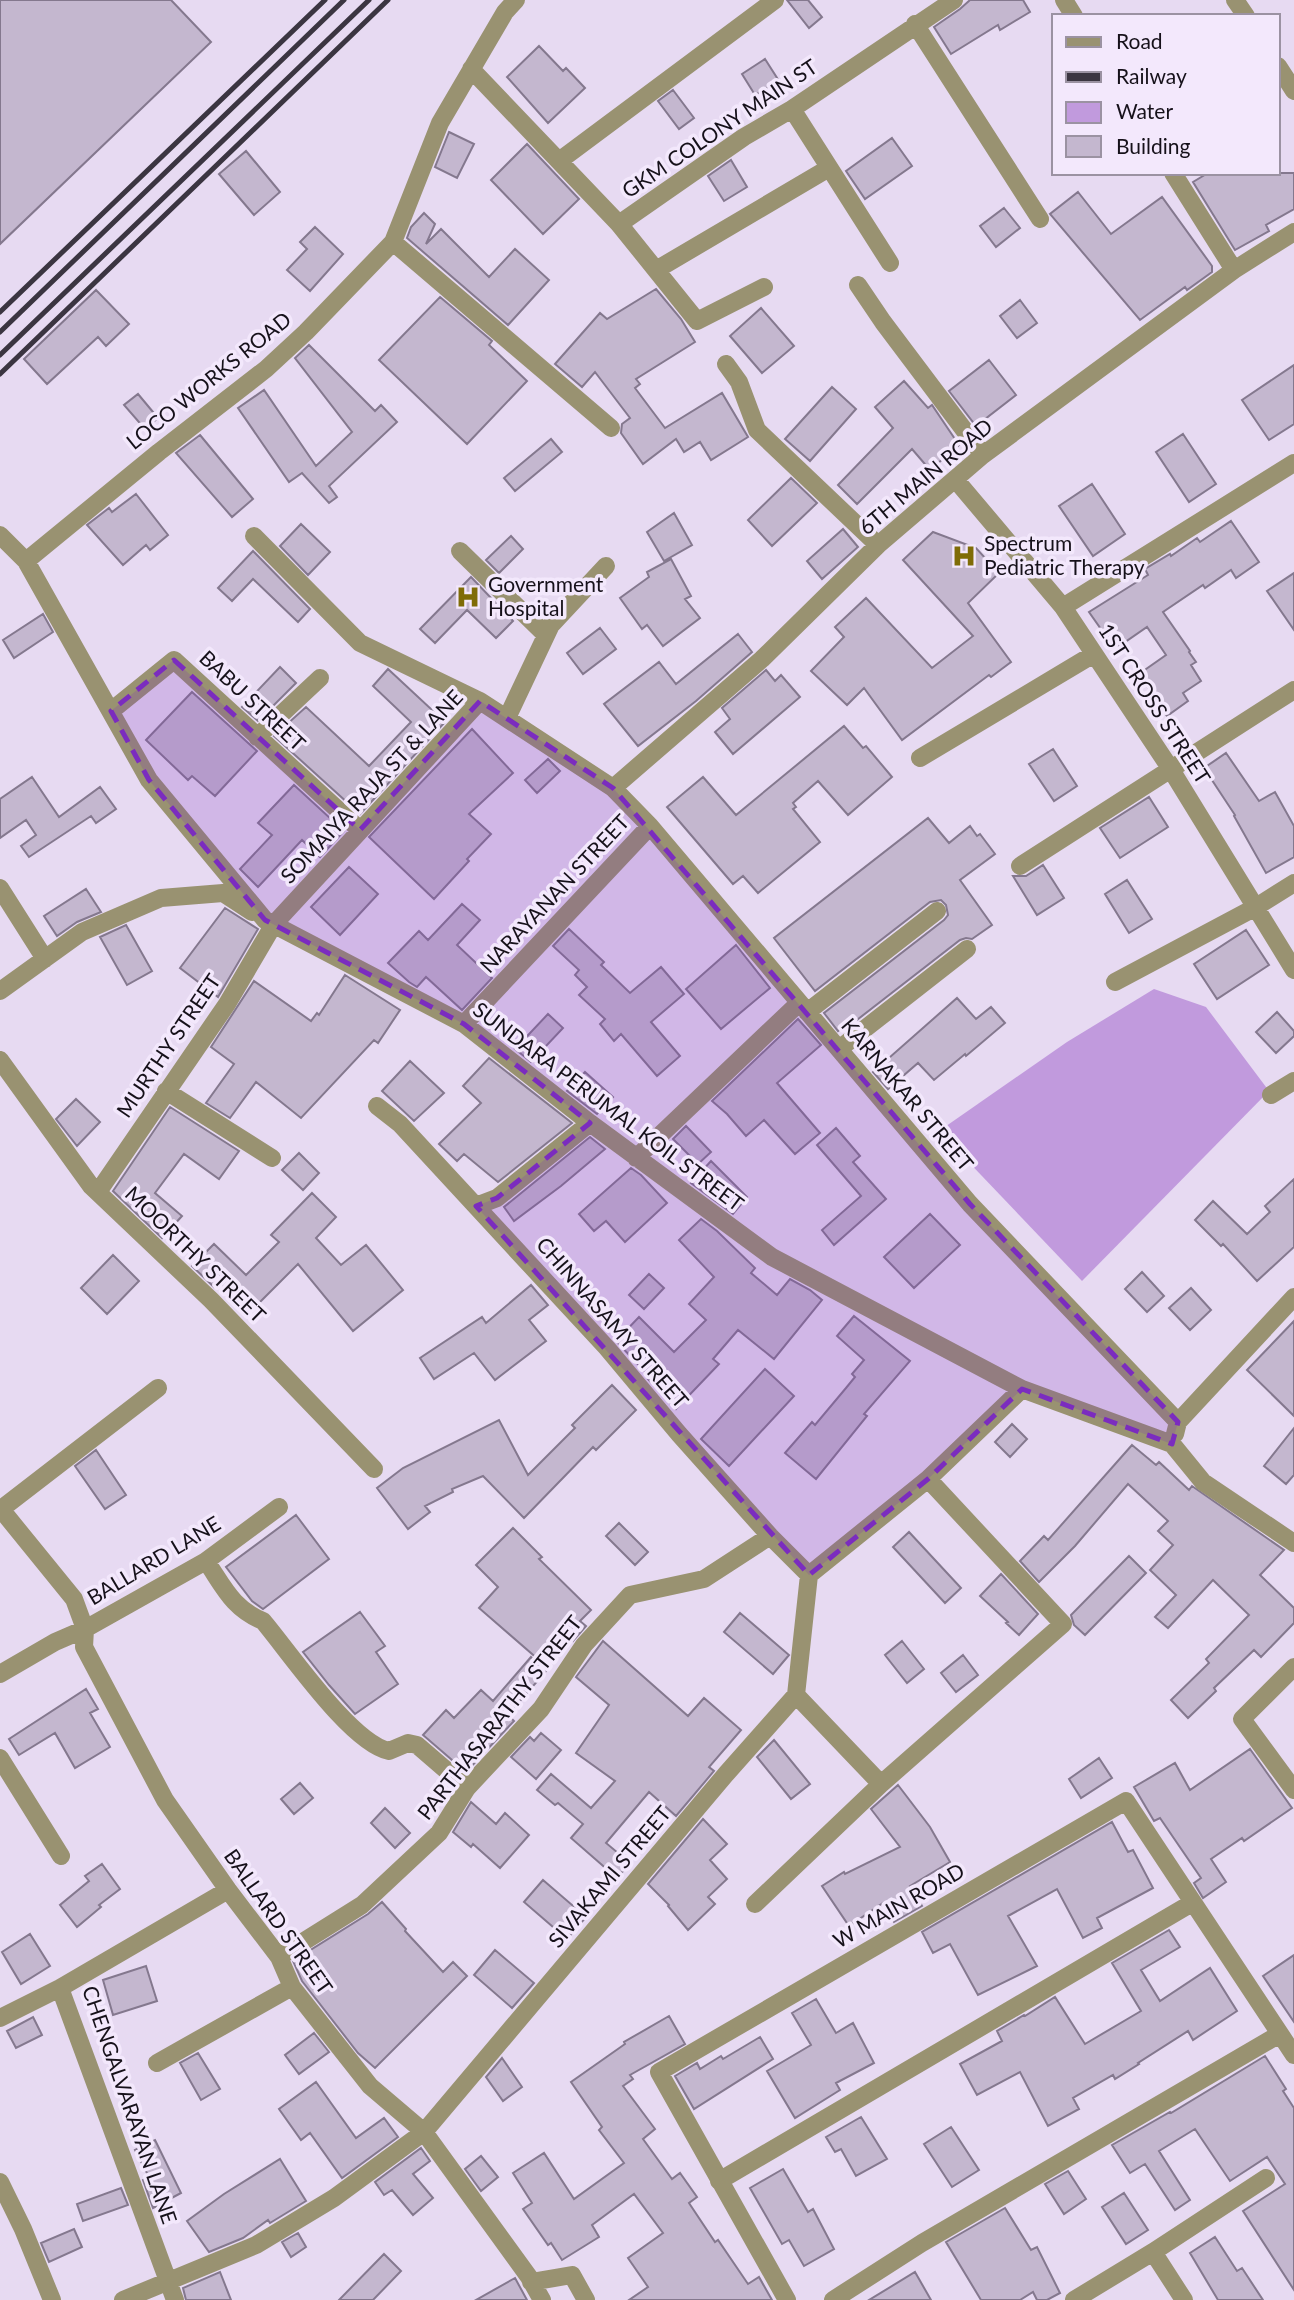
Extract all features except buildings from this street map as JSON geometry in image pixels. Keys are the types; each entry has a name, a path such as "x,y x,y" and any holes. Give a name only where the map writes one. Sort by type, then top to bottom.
{"street":[{"name":"LOCO WORKS ROAD","path":"26,561 266,369 306,332 393,242 440,123 505,12 516,0"},
{"path":"559,160 775,0"},
{"name":"GKM COLONY MAIN ST","path":"471,69 619,224 744,137 792,109 954,0"},
{"path":"915,24 1040,219"},
{"path":"1280,69 1294,91"},
{"path":"792,109 890,263"},
{"path":"656,270 829,168"},
{"path":"1174,175 1234,270"},
{"path":"619,224 697,321 765,287"},
{"name":"6TH MAIN ROAD","path":"613,788 762,659 878,545 983,455 1234,270 1291,240"},
{"path":"393,242 611,428"},
{"path":"858,285 983,455"},
{"path":"726,364 739,383 757,430 878,545"},
{"path":"1063,607 1294,463"},
{"name":"1ST CROSS STREET","path":"955,479 1063,607 1170,768 1294,970"},
{"path":"0,535 26,561"},
{"path":"254,536 360,643 480,701"},
{"path":"460,551 546,635"},
{"name":"SUNDARA PERUMAL KOIL STREET","path":"26,561 149,780 269,922 464,1024 636,1158 772,1257 1022,1389 1172,1444"},
{"path":"507,718 551,625 606,566"},
{"path":"920,758 1094,654"},
{"name":"BABU STREET","path":"111,711 174,660 359,830"},
{"path":"257,737 320,678"},
{"path":"1020,866 1294,690"},
{"name":"SOMAIYA RAJA ST & LANE","path":"269,922 480,701 613,788"},
{"name":"KARNAKAR STREET","path":"613,788 650,826 970,1204 1178,1422"},
{"name":"NARAYANAN STREET","path":"464,1024 650,826"},
{"path":"1115,982 1256,907 1294,883"},
{"path":"0,888 45,958"},
{"path":"0,991 82,932 161,898 223,894 269,922"},
{"path":"636,1158 803,1007 937,911"},
{"name":"MURTHY STREET","path":"98,1192 227,1004 269,922"},
{"path":"839,1049 967,949"},
{"name":"MOORTHY STREET","path":"0,1059 91,1186 211,1300 374,1469"},
{"path":"1271,1095 1294,1081"},
{"path":"166,1091 272,1158"},
{"name":"CHINNASAMY STREET","path":"377,1106 400,1124 607,1348 679,1434 770,1536 809,1575"},
{"path":"476,1206 497,1198 590,1123"},
{"path":"1294,1297 1178,1422 1172,1444 1203,1482 1294,1543"},
{"path":"1,1508 158,1388"},
{"path":"881,1784 796,1695 809,1575 928,1479 1022,1389"},
{"path":"755,1903 881,1784 1063,1624 928,1479"},
{"name":"BALLARD LANE","path":"2,1669 85,1629 206,1561 279,1507"},
{"name":"BALLARD STREET","path":"1,1508 74,1599 85,1629 84,1647 165,1800 279,1957 292,1987 370,2086 424,2132 542,2300"},
{"name":"PARTHASARATHY STREET","path":"279,1957 362,1905 439,1833 467,1788 541,1709 584,1645 630,1595 704,1579 770,1536"},
{"path":"206,1561 234,1603 247,1614 263,1621 337,1713 374,1746 389,1751 408,1743 417,1745 467,1788"},
{"path":"1294,1667 1242,1719 1294,1790"},
{"name":"SIVAKAMI STREET","path":"123,2300 256,2245 334,2198 424,2132 796,1695"},
{"path":"0,1758 61,1856"},
{"name":"W MAIN ROAD","path":"787,2300 659,2072 1126,1801 1294,2055"},
{"name":"CHENGALVARAYAN LANE","path":"175,2300 60,1988 228,1890"},
{"path":"719,2181 1192,1903"},
{"path":"157,2063 292,1987"},
{"path":"0,2018 60,1988"},
{"path":"833,2300 946,2229 1280,2034"},
{"path":"1074,2300 1266,2178"},
{"path":"0,2182 52,2300"},
{"path":"1153,2252 1184,2300"},
{"path":"531,2281 572,2275 586,2300"}],"highlighted area":[{"path":"174,660 360,830 480,701 613,788 970,1204 1178,1422 1172,1444 1022,1389 928,1479 809,1575 476,1206 497,1198 590,1123 464,1024 265,920 149,780 111,711"}],"water":[{"path":"1154,989 1206,1007 1269,1091 1082,1281 939,1131 1067,1042"}],"railway":[{"path":"0,312 325,0"},
{"path":"0,332 344,0"},
{"path":"0,355 369,0"},
{"path":"0,374 388,0"}],"place":[{"name":"Spectrum Pediatric Therapy","path":"964,556"},
{"name":"Government Hospital","path":"468,597"}]}
